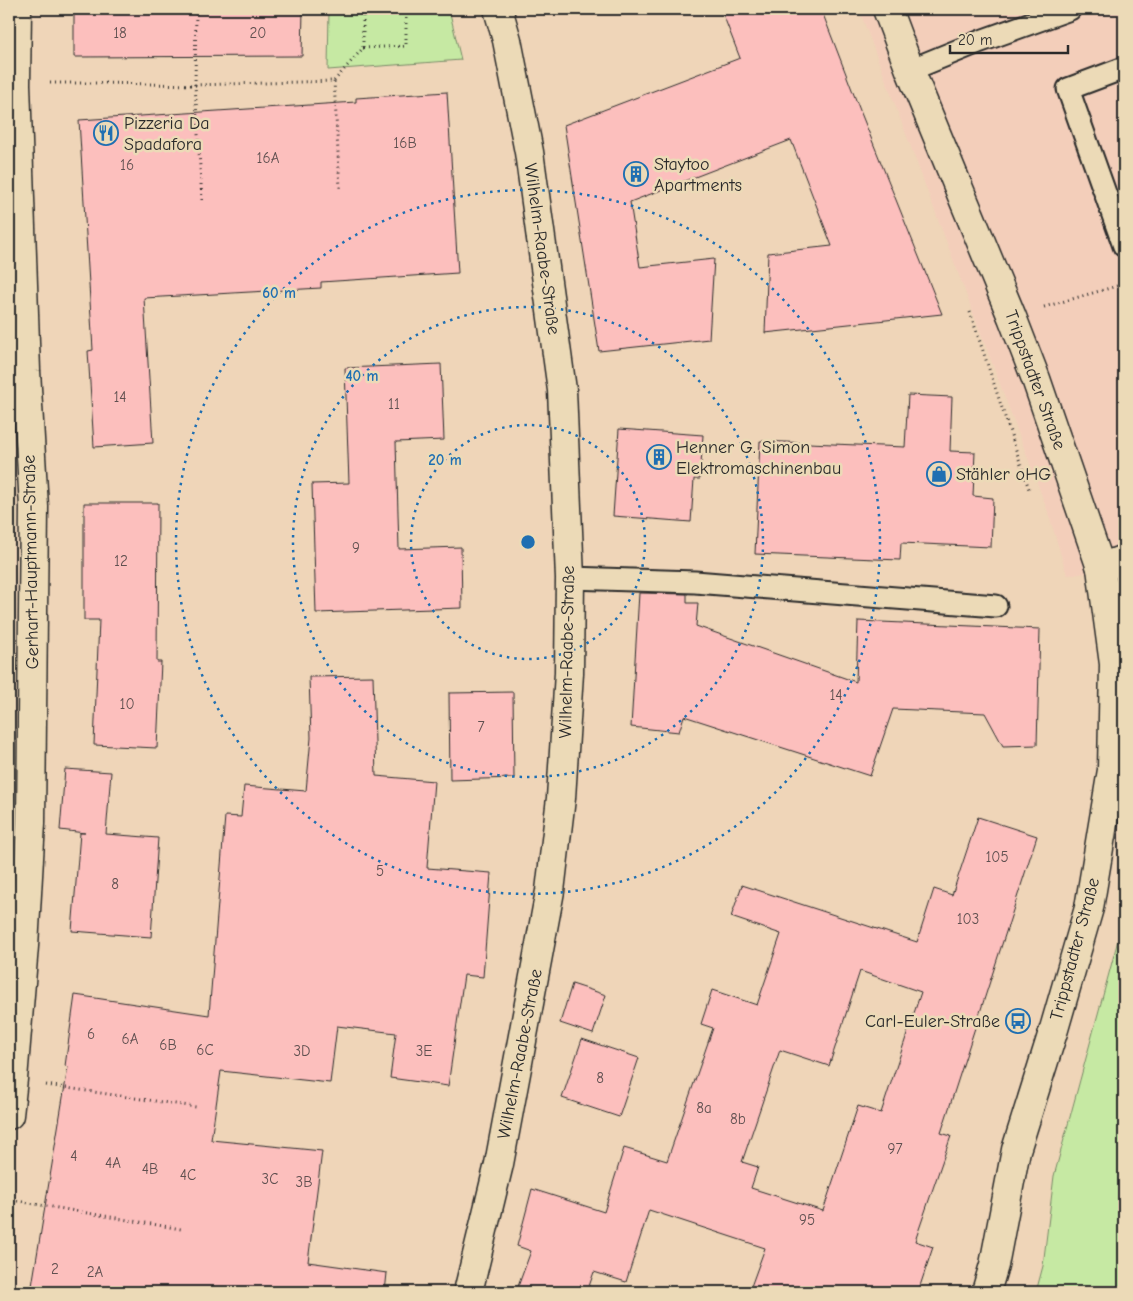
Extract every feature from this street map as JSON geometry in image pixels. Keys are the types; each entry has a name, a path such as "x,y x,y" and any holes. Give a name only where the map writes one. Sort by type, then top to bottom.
{"street":[{"name":"Gerhart-Hauptmann-Straße","path":"9,1115 24,946 32,823 34,507 26,371 16,84 17,9"},
{"name":"Wilhelm-Raabe-Straße","path":"468,1292 499,1164 550,891 561,798 569,673 570,578 562,390 529,152 507,40 498,9"},
{"name":"Trippstadter Straße","path":"888,9 910,70 1113,563 1112,770 1089,908 1016,1150 994,1266 986,1292"}],"lane":[{"path":"910,70 1070,9"},
{"path":"1124,68 1068,89 1124,246"},
{"path":"570,578 695,582 996,606"}],"path":[{"path":"196,9 195,84 202,200"},
{"path":"340,188 334,81 363,48 363,9"},
{"path":"363,48 406,46 406,9"},
{"path":"44,84 102,82 195,84 334,81"},
{"path":"1012,317 1124,284"},
{"path":"45,1084 196,1107"},
{"path":"17,1201 181,1230"}],"shaded area":[{"path":"859,9 1124,9 1124,570 1067,575 1048,512"}],"green space":[{"path":"329,9 449,9 461,60 328,70"},
{"path":"1124,918 1124,1292 1036,1292 1043,1266 1054,1176"}],"building":[{"path":"74,9 303,9 302,56 74,57"},
{"name":"Staytoo Apartments","path":"721,9 821,9 942,314 765,333 768,253 832,246 791,140 630,202 640,267 714,259 709,339 599,351 564,125 740,58"},
{"path":"447,92 458,273 321,282 321,288 144,298 153,443 94,447 88,351 93,350 79,120 356,102 356,98"},
{"path":"441,364 444,440 396,442 399,549 461,547 462,608 316,613 312,484 349,483 345,368"},
{"path":"908,395 952,397 950,451 975,452 973,496 993,498 991,547 901,543 900,560 755,554 760,441 905,447"},
{"name":"Henner G. Simon Elektromaschinenbau","path":"619,429 703,435 700,479 694,479 691,522 613,516"},
{"path":"84,503 158,503 157,662 161,662 157,748 94,745 99,620 84,620"},
{"path":"639,593 687,594 687,603 698,603 696,626 856,682 858,621 1040,629 1037,745 1003,746 985,713 893,709 870,776 684,716 679,732 631,727"},
{"path":"373,676 376,776 434,781 427,868 491,873 483,977 464,975 448,1086 390,1078 396,1033 337,1026 330,1083 221,1071 211,1140 322,1151 308,1262 387,1273 385,1292 31,1292 68,1067 65,1066 75,995 209,1015 225,816 241,817 244,786 306,791 311,738 309,677"},
{"path":"513,692 514,778 450,780 449,693"},
{"path":"65,769 111,772 106,834 158,838 151,937 72,931 80,833 85,833 60,830"},
{"path":"978,817 1037,836 941,1133 951,1136 915,1241 933,1247 918,1292 749,1292 765,1248 649,1210 626,1282 594,1272 587,1292 516,1292 531,1251 517,1246 532,1189 604,1212 624,1148 667,1161 713,1028 701,1024 712,990 757,1005 781,934 731,917 742,885 917,942 934,889 952,895","holes":["860,971 921,992 881,1113 858,1106 823,1211 751,1188 758,1167 742,1162 780,1050 829,1066"]},
{"path":"572,984 606,995 593,1034 560,1023"},
{"path":"582,1039 639,1058 619,1117 562,1098"}],"place":[{"name":"Pizzeria Da Spadafora","path":"106,133"},
{"name":"Staytoo Apartments","path":"636,174"},
{"name":"Henner G. Simon Elektromaschinenbau","path":"659,457"},
{"name":"Stähler oHG","path":"939,474"},
{"name":"Carl-Euler-Straße","path":"1018,1021"}]}
